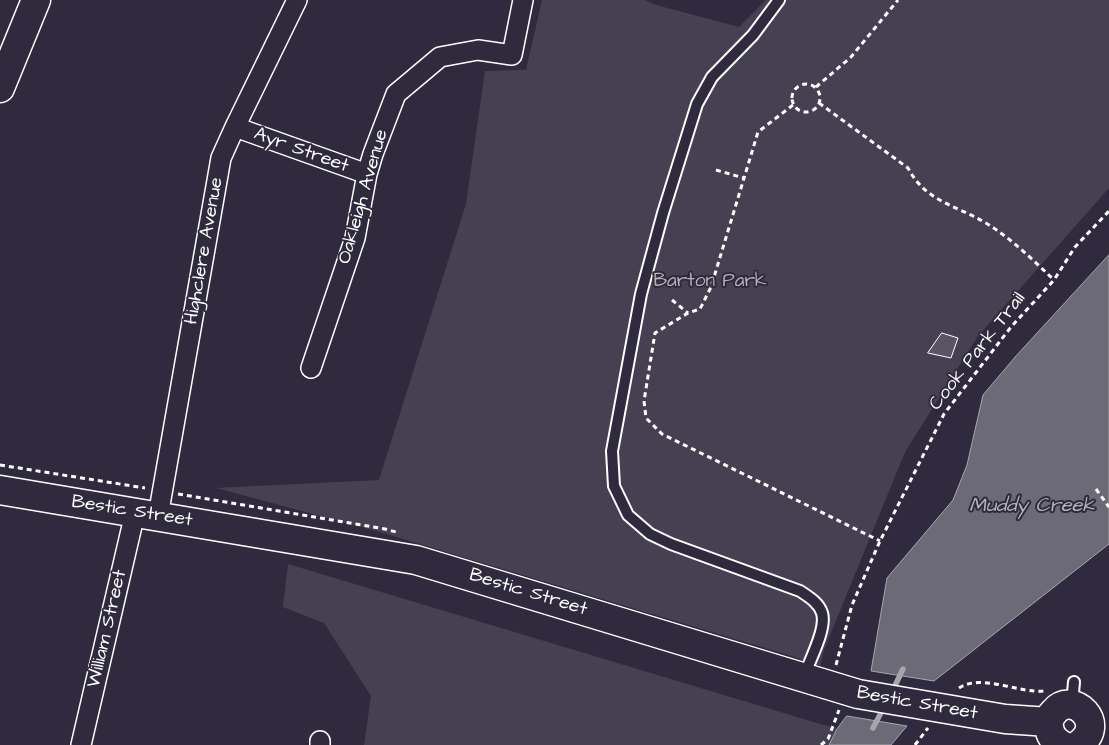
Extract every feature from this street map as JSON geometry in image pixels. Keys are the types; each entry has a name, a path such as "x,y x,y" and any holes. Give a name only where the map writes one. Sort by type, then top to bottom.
{"main road":[{"path":"0,88 36,0"},
{"name":"Bestic Street","path":"0,490 416,560 803,678 847,705 924,716 1004,719 1055,734"},
{"path":"1055,734 1053,713 1066,705 1073,694 1091,723 1092,736"}],"street":[{"name":"Highclere Avenue","path":"146,514 221,158 297,0"},
{"name":"Oakleigh Avenue","path":"311,368 355,238 367,174 396,94 440,57 478,50 512,55 523,0"},
{"name":"Ayr Street","path":"235,127 367,174"},
{"name":"William Street","path":"81,745 146,514"}],"lane":[{"path":"779,0 753,35 712,77 696,104 641,294 612,450 612,468 614,486 628,515 650,534 671,544 800,591 813,599 822,613 823,627 803,678"}],"path":[{"path":"816,87 851,57 898,0"},
{"path":"803,83 816,87 820,96 819,103 815,109 806,112 793,105 792,96 795,88 803,83"},
{"path":"819,103 908,168 914,178 924,188 951,207 989,224 1054,280"},
{"path":"793,105 758,132 711,288 700,309 688,313 655,333 644,401 646,418 662,434 880,541"},
{"path":"716,170 744,178"},
{"name":"Cook Park Trail","path":"844,667 836,665 852,605 880,541 944,414 1011,327 1054,280 1075,247 1109,210"},
{"path":"672,300 688,313"},
{"path":"1096,489 1109,507"},
{"path":"961,687 987,683 1040,692 1051,690 1060,684 1073,694"},
{"path":"1008,694 1009,686"},
{"path":"830,706 847,705"},
{"path":"821,745 828,739 847,705"},
{"path":"920,745 924,716"},
{"path":"915,745 921,738"}],"green space":[{"name":"Barton Park","path":"542,0 645,0 656,5 739,27 766,0 1109,0 1109,188 978,336 905,452 824,650 820,666 380,532 216,488 379,480 466,204 485,71 526,70"},
{"path":"288,564 837,729 829,745 364,745 371,696 324,623 283,607"}],"water":[{"name":"Muddy Creek","path":"1109,255 1109,544 934,681 871,671 887,578 953,500 967,465 983,395 1016,356"},
{"path":"847,716 907,726 891,745 829,745 837,729"}],"building":[{"path":"942,333 958,338 951,358 928,353"}],"waterway":[{"name":"Muddy Creek","path":"892,692 903,669"},
{"name":"Muddy Creek","path":"873,728 884,707"}]}
